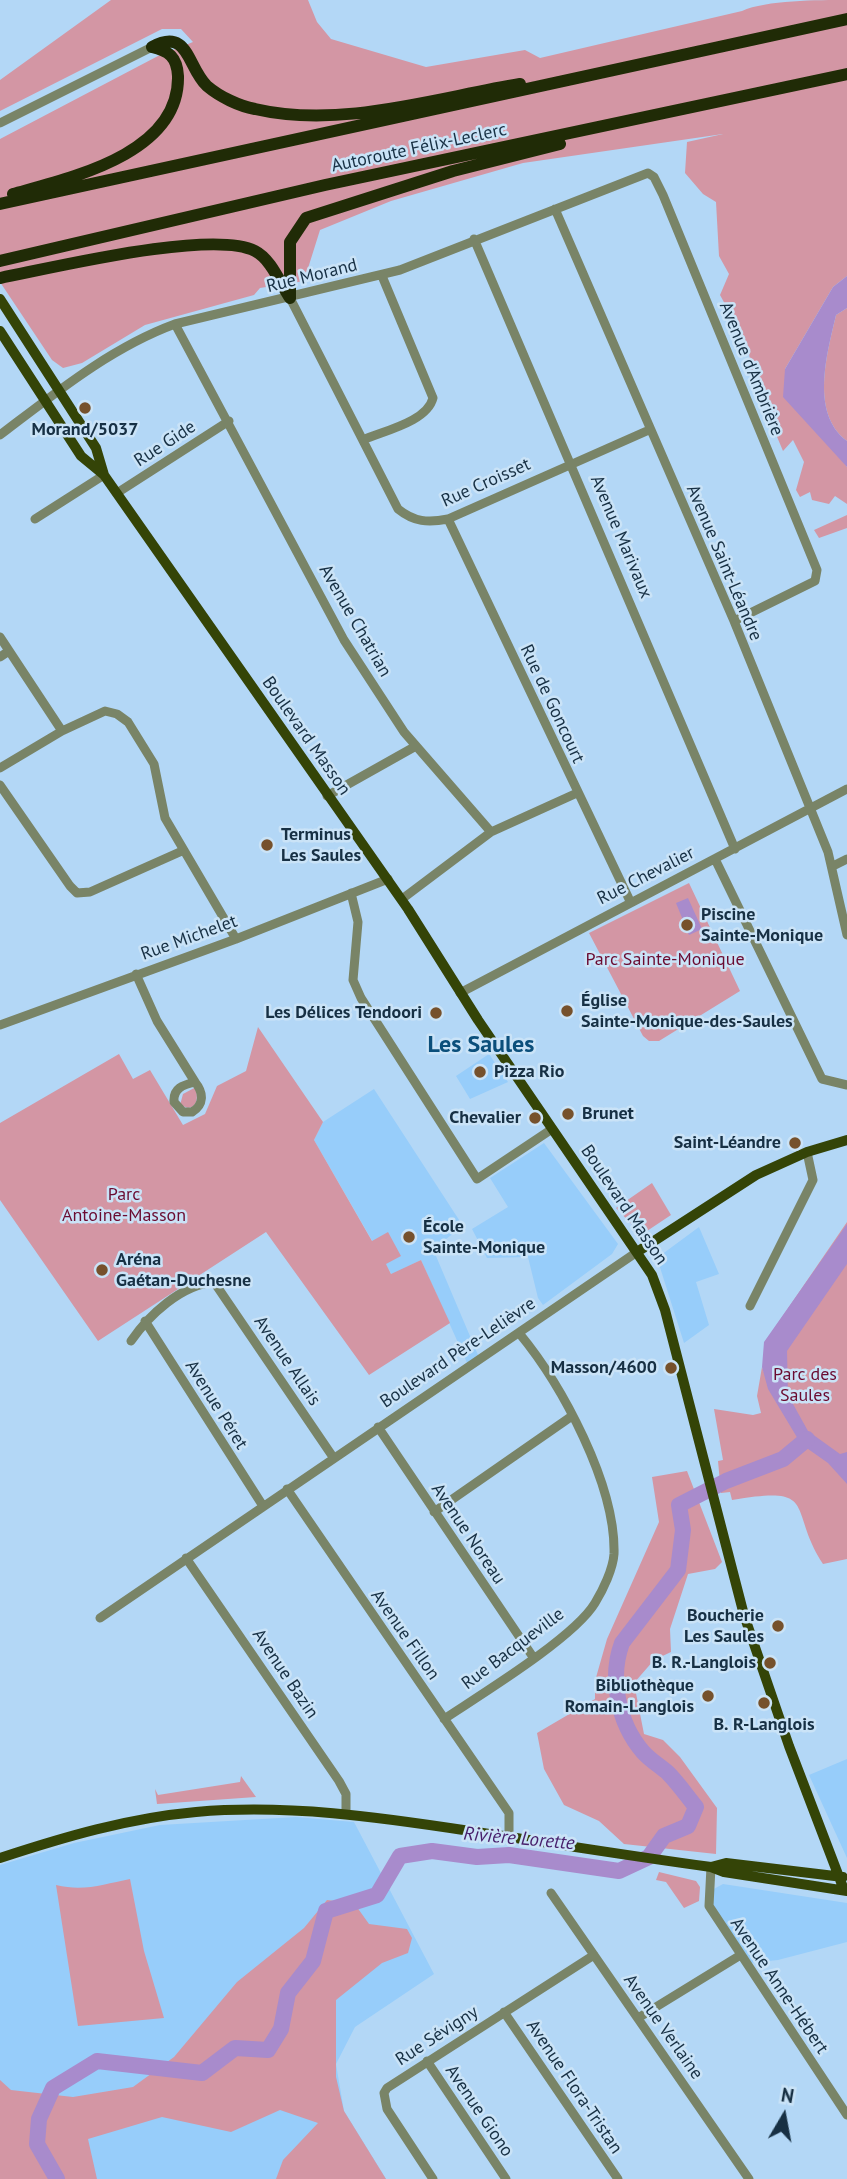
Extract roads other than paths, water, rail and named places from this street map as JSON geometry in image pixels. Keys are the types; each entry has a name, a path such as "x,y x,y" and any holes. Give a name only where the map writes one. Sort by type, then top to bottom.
{"highway":[{"name":"Autoroute Félix-Leclerc","path":"0,204 666,61 847,19"},
{"path":"152,47 164,41 174,41 184,48 207,85 228,99 253,109 316,116 666,61"},
{"path":"0,197 95,171 144,142 170,109 178,78 175,58 167,51 152,47"},
{"name":"Autoroute Félix-Leclerc","path":"0,261 325,185 847,74"},
{"path":"290,298 290,242 306,218 453,171 706,105"},
{"path":"2,278 165,249 237,245 256,251 267,260 290,298"}],"main road":[{"name":"Boulevard Masson","path":"0,299 96,448 104,475"},
{"name":"Boulevard Masson","path":"0,331 81,456 104,475 327,796 402,899 460,993 652,1275 665,1310 753,1641 789,1746 843,1877 846,1894"},
{"name":"Boulevard Père-Lelièvre","path":"637,1252 756,1175 807,1152 847,1140"},
{"path":"0,1858 109,1825 183,1813 248,1809 346,1813 711,1867 724,1872 846,1894"},
{"path":"711,1867 726,1863 843,1877"}],"street":[{"path":"0,123 152,47"},
{"name":"Rue Morand","path":"0,435 124,347 175,324 382,276 648,173"},
{"name":"Avenue d'Ambrière","path":"648,173 654,177 668,206 817,570 815,581 734,621"},
{"name":"Avenue Saint-Léandre","path":"555,209 734,621 810,808 833,866 847,935"},
{"name":"Avenue Marivaux","path":"474,239 735,849"},
{"path":"363,440 419,416 428,409 433,398 382,276"},
{"name":"Rue Croisset","path":"290,298 398,509 410,518 430,523 448,519 649,430"},
{"name":"Avenue Chatrian","path":"175,324 344,640 416,746 491,832"},
{"name":"Rue Gide","path":"117,493 229,421"},
{"path":"35,519 104,475"},
{"name":"Rue de Goncourt","path":"448,519 630,901"},
{"path":"0,637 4,654 62,732"},
{"path":"0,768 105,711 117,714 128,722 154,764 165,818 236,939"},
{"path":"327,796 416,746"},
{"path":"0,785 69,886 77,893 90,892 182,851"},
{"name":"Rue Chevalier","path":"460,993 630,901 847,789"},
{"path":"402,899 491,832 577,793"},
{"path":"715,859 822,1079 847,1085"},
{"path":"833,866 847,859"},
{"name":"Rue Michelet","path":"0,1025 236,939 388,879"},
{"path":"351,893 358,922 353,979 357,989 477,1179 552,1129"},
{"path":"136,974 158,1021 195,1082"},
{"path":"750,1306 813,1180 807,1152"},
{"name":"Boulevard Père-Lelièvre","path":"100,1618 637,1252"},
{"name":"Avenue Allais","path":"145,1321 202,1283 214,1282 333,1457"},
{"path":"131,1341 145,1321"},
{"name":"Avenue Péret","path":"145,1321 262,1506"},
{"name":"Rue Bacqueville","path":"444,1719 564,1635 594,1605 614,1557 611,1516 580,1427 534,1350 519,1333"},
{"path":"434,1511 572,1416"},
{"name":"Avenue Noreau","path":"379,1427 533,1657"},
{"name":"Avenue Fillon","path":"286,1489 509,1813 509,1837"},
{"name":"Avenue Bazin","path":"186,1558 339,1781 346,1794 346,1813"},
{"name":"Avenue Anne-Hébert","path":"711,1867 709,1906 847,2115"},
{"name":"Avenue Verlaine","path":"551,1893 750,2179"},
{"name":"Rue Sévigny","path":"433,2179 384,2100 384,2093 392,2083 594,1955"},
{"path":"638,2018 740,1956"},
{"name":"Avenue Flora-Tristan","path":"504,2012 618,2179"},
{"name":"Avenue Giono","path":"427,2061 506,2179"}],"waterway":[{"name":"Rivière Lorette","path":"57,2179 37,2144 39,2119 53,2088 97,2061 202,2073 235,2048 268,2050 281,2029 288,1993 313,1961 326,1911 377,1895 400,1856 432,1851 477,1857 509,1855 619,1871 649,1857 664,1836 688,1826 696,1807 668,1773 643,1752 627,1728 616,1685 622,1643 678,1570 683,1530 679,1505 726,1481 783,1459 807,1439"}],"place":[{"name":"Morand/5037","path":"85,408"},
{"name":"Terminus Les Saules","path":"267,845"},
{"name":"Piscine Sainte-Monique","path":"687,925"},
{"name":"Église Sainte-Monique-des-Saules","path":"567,1011"},
{"name":"Les Délices Tendoori","path":"436,1013"},
{"name":"Pizza Rio","path":"480,1072"},
{"name":"Brunet","path":"568,1114"},
{"name":"Chevalier","path":"535,1118"},
{"name":"Saint-Léandre","path":"795,1143"},
{"name":"École Sainte-Monique","path":"409,1237"},
{"name":"Aréna Gaétan-Duchesne","path":"102,1270"},
{"name":"Masson/4600","path":"671,1368"},
{"name":"Boucherie Les Saules","path":"778,1626"},
{"name":"B. R.-Langlois","path":"770,1663"},
{"name":"Bibliothèque Romain-Langlois","path":"708,1696"},
{"name":"B. R-Langlois","path":"764,1703"}],"district":[{"name":"Les Saules","path":"481,1045"}],"park label":[{"name":"Parc Sainte-Monique","path":"665,960"},
{"name":"Parc Antoine-Masson","path":"124,1205"},
{"name":"Parc des Saules","path":"805,1385"}]}
